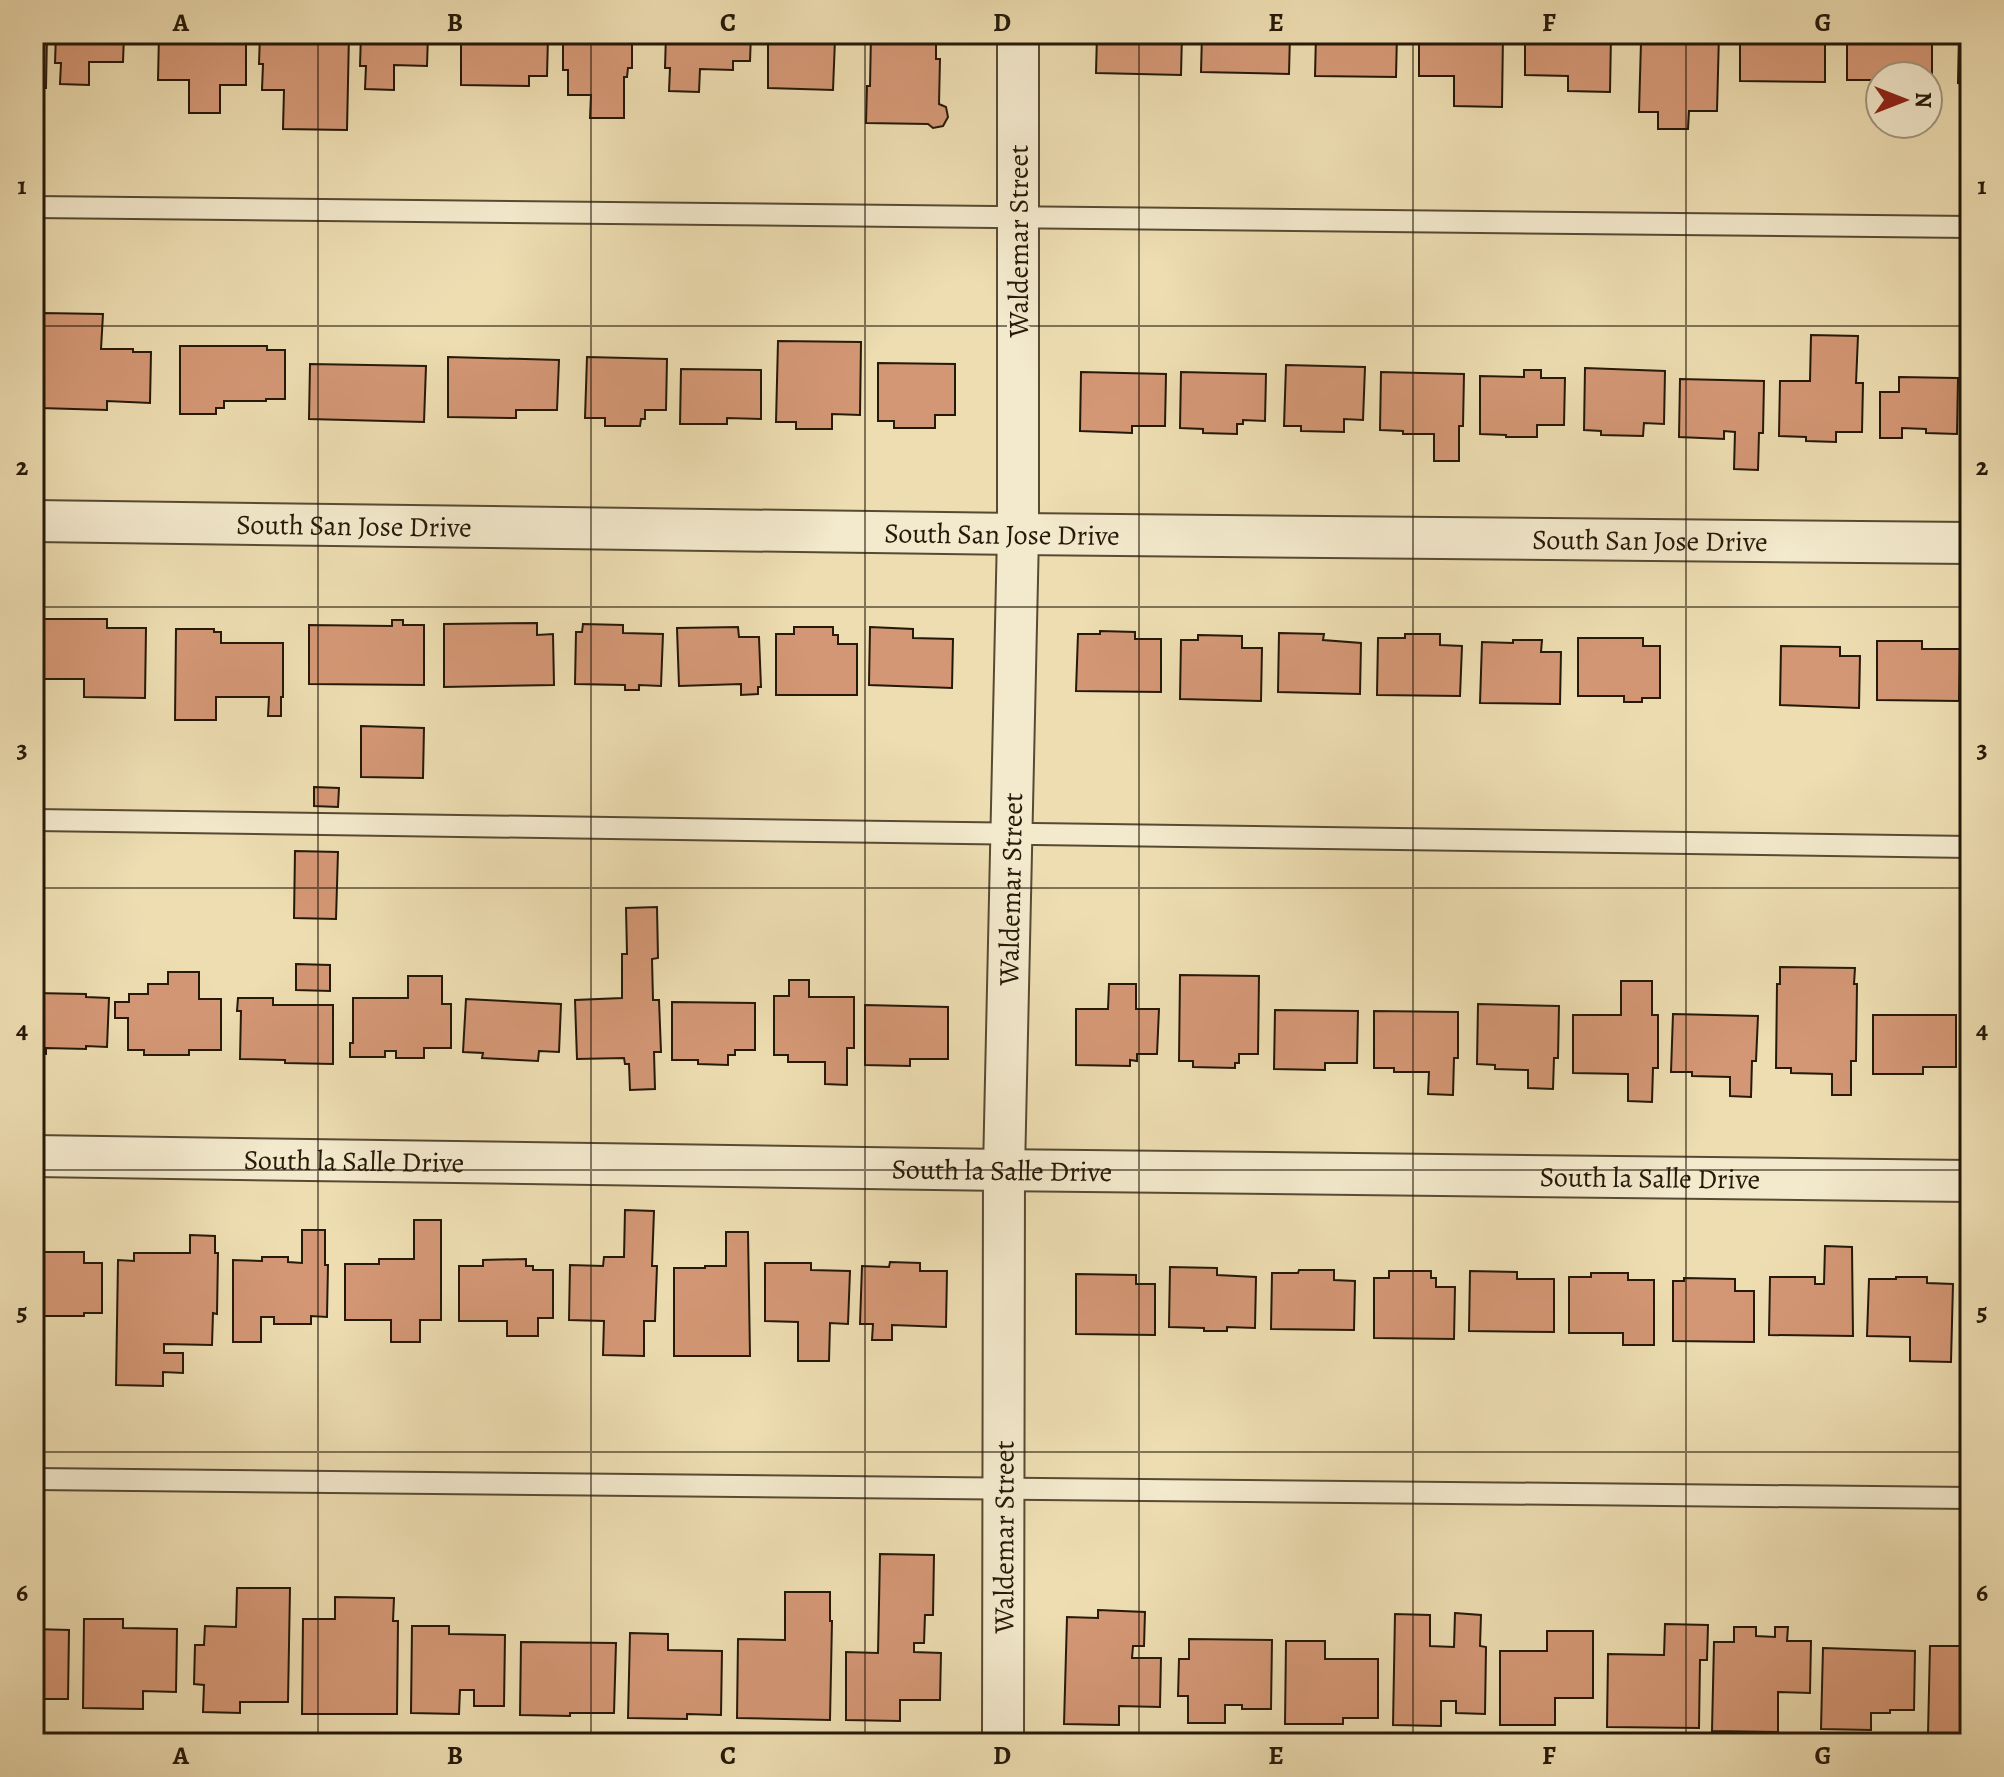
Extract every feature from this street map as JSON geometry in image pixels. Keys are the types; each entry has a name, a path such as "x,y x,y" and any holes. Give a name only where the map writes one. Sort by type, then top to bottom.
{"street":[{"name":"Waldemar Street","path":"1003,1743 1004,1170 1018,534 1018,34"},
{"name":"South San Jose Drive","path":"34,521 1970,543"},
{"name":"South la Salle Drive","path":"34,1156 1970,1181"}],"lane":[{"path":"34,207 1970,227"},
{"path":"34,820 1970,847"},
{"path":"34,1479 1970,1498"}],"building":[{"path":"34,34 47,34 42,141 34,141"},
{"path":"56,34 124,34 123,62 89,62 89,85 60,84 61,63 55,63"},
{"path":"159,34 243,34 246,36 246,85 220,85 220,113 189,113 189,80 158,80"},
{"path":"260,34 349,34 347,130 283,129 284,90 262,90"},
{"path":"361,34 428,34 427,66 394,65 394,90 365,89 366,66 360,66"},
{"path":"461,34 548,37 547,76 529,76 529,86 461,85"},
{"path":"563,34 632,34 632,68 628,68 627,77 624,77 624,118 590,118 591,95 568,95 568,70 563,70"},
{"path":"666,34 751,34 750,61 733,61 733,70 700,69 699,92 669,91 670,68 665,68"},
{"path":"772,34 811,34 811,37 835,39 833,90 768,88 768,37"},
{"path":"871,34 936,34 936,59 940,59 939,104 946,107 948,117 943,126 866,123"},
{"path":"1097,34 1182,34 1181,75 1096,73"},
{"path":"1202,34 1290,34 1289,74 1201,72"},
{"path":"1316,34 1397,34 1396,77 1315,76"},
{"path":"1419,34 1503,34 1502,107 1454,106 1454,76 1419,76"},
{"path":"1525,34 1611,34 1610,92 1568,91 1568,76 1525,75"},
{"path":"1634,34 1719,34 1717,111 1689,111 1688,129 1658,129 1658,112 1639,112 1641,42 1634,42"},
{"path":"1740,34 1825,34 1825,82 1740,81"},
{"path":"1847,34 1932,34 1932,60 1864,60 1864,80 1847,80"},
{"path":"1959,34 1970,34 1970,84 1958,83"},
{"path":"42,313 103,314 101,349 151,352 150,403 107,401 107,410 40,408"},
{"path":"1811,335 1858,336 1856,383 1863,383 1862,432 1836,432 1836,442 1779,436 1780,381 1810,381"},
{"path":"778,341 861,342 860,415 832,414 832,429 796,429 796,422 776,422"},
{"path":"180,346 267,346 267,350 285,350 285,399 224,401 224,408 216,408 216,414 180,414"},
{"path":"448,357 559,360 557,410 516,410 516,418 448,417"},
{"path":"587,357 667,359 666,410 645,410 645,419 641,419 640,426 605,426 605,418 585,418"},
{"path":"878,363 955,364 955,415 935,415 935,428 894,428 894,421 878,421"},
{"path":"310,364 426,366 424,422 309,419"},
{"path":"1286,365 1365,367 1363,420 1344,419 1344,432 1301,431 1301,426 1284,426"},
{"path":"1585,368 1665,371 1664,424 1644,423 1643,436 1601,435 1601,431 1584,430"},
{"path":"681,369 761,370 761,419 727,418 727,424 680,424"},
{"path":"1524,370 1541,370 1541,378 1565,378 1564,425 1537,425 1537,437 1480,434 1480,376 1524,377"},
{"path":"1081,372 1166,374 1165,426 1132,426 1132,433 1080,431"},
{"path":"1181,372 1266,374 1265,421 1243,420 1243,424 1237,424 1237,434 1203,433 1203,429 1180,428"},
{"path":"1381,372 1464,374 1459,461 1434,461 1434,434 1380,430"},
{"path":"1899,377 1958,378 1957,434 1902,428 1902,438 1880,438 1880,392 1899,392"},
{"path":"1680,379 1764,381 1763,433 1759,433 1758,470 1734,469 1735,432 1724,431 1724,439 1679,437"},
{"path":"38,619 107,619 107,628 146,628 145,698 84,697 84,679 38,679"},
{"path":"392,620 403,620 403,625 424,625 424,685 309,684 309,625 392,626"},
{"path":"537,623 537,635 553,634 554,685 444,687 444,624"},
{"path":"583,624 623,625 623,633 663,634 661,686 639,685 639,690 625,690 625,685 575,684 576,632 582,632"},
{"path":"738,627 739,637 759,637 761,687 758,687 758,694 741,695 741,684 679,686 677,628"},
{"path":"794,627 833,627 833,635 838,635 838,644 857,644 857,695 776,695 776,634 794,634"},
{"path":"870,627 913,629 913,638 953,639 952,688 869,685"},
{"path":"176,629 214,629 214,632 221,632 221,643 283,643 281,716 268,716 269,697 216,697 216,720 175,720"},
{"path":"1100,631 1135,632 1135,639 1161,639 1161,692 1076,691 1078,634 1100,634"},
{"path":"1279,633 1324,634 1323,640 1361,643 1360,694 1278,692"},
{"path":"1405,634 1440,634 1440,645 1462,646 1460,696 1377,695 1378,638 1405,638"},
{"path":"1198,635 1242,636 1242,648 1262,648 1261,701 1180,699 1181,640 1198,640"},
{"path":"1578,638 1643,638 1643,646 1660,646 1660,698 1624,702 1624,696 1578,696"},
{"path":"1513,640 1542,640 1541,652 1561,652 1560,704 1480,703 1482,642 1513,643"},
{"path":"1877,641 1922,641 1922,649 1960,649 1959,701 1877,700"},
{"path":"1781,646 1840,647 1840,656 1860,656 1859,708 1780,705"},
{"path":"361,726 424,728 423,778 361,777"},
{"path":"314,787 339,788 338,807 314,806"},
{"path":"295,851 338,852 336,919 294,918"},
{"path":"657,907 658,958 652,959 653,1000 659,1000 661,1052 654,1052 655,1089 630,1090 629,1064 625,1064 624,1058 577,1059 575,1000 622,998 622,954 627,954 626,908"},
{"path":"296,964 330,965 330,991 296,990"},
{"path":"1780,967 1855,968 1856,1061 1851,1061 1851,1095 1832,1095 1832,1074 1791,1073 1791,1068 1776,1068"},
{"path":"168,972 199,972 199,999 221,999 221,1050 189,1050 189,1055 144,1055 144,1050 128,1050 128,1018 115,1018 115,1002 129,1002 129,994 148,994 148,984 168,984"},
{"path":"1180,975 1259,976 1258,1054 1239,1054 1239,1063 1235,1063 1235,1068 1193,1067 1193,1061 1179,1061"},
{"path":"408,976 442,976 442,1004 451,1004 451,1048 424,1048 424,1058 396,1058 396,1051 385,1051 385,1057 350,1057 353,998 408,998"},
{"path":"789,980 809,980 809,997 854,997 854,1048 847,1048 847,1085 825,1084 825,1062 788,1062 788,1055 774,1055 774,996 789,996"},
{"path":"1621,981 1652,981 1652,1015 1658,1015 1658,1068 1653,1068 1652,1102 1628,1101 1628,1074 1573,1073 1573,1015 1621,1015"},
{"path":"1109,984 1136,984 1136,1009 1159,1009 1157,1054 1137,1054 1137,1061 1130,1060 1130,1066 1076,1065 1076,1009 1108,1009"},
{"path":"34,993 86,994 86,997 109,998 107,1047 46,1048 46,1054 34,1053"},
{"path":"238,998 273,998 273,1005 333,1005 333,1064 240,1059 241,1011 237,1011"},
{"path":"466,999 561,1004 559,1052 539,1051 538,1061 482,1058 483,1053 463,1052"},
{"path":"672,1002 755,1003 755,1050 735,1050 735,1055 728,1055 728,1065 672,1060"},
{"path":"1478,1004 1559,1006 1558,1058 1554,1058 1553,1089 1528,1088 1528,1070 1495,1069 1495,1065 1477,1064"},
{"path":"865,1005 948,1007 948,1059 910,1059 910,1066 865,1065"},
{"path":"1275,1010 1358,1011 1357,1063 1325,1063 1325,1070 1274,1069"},
{"path":"1374,1011 1458,1012 1458,1058 1454,1058 1453,1095 1428,1094 1429,1072 1394,1072 1394,1068 1374,1068"},
{"path":"1673,1014 1758,1016 1751,1097 1730,1096 1730,1077 1671,1072"},
{"path":"1873,1015 1956,1015 1956,1067 1923,1067 1923,1074 1873,1074"},
{"path":"625,1210 654,1211 652,1266 657,1266 655,1321 644,1321 644,1356 603,1355 604,1321 569,1320 570,1265 603,1266 604,1257 624,1257"},
{"path":"414,1220 441,1220 441,1320 420,1320 420,1342 391,1342 391,1320 345,1320 345,1264 379,1264 379,1259 414,1259"},
{"path":"302,1230 325,1230 327,1317 311,1316 311,1324 274,1324 274,1317 261,1317 261,1342 233,1342 233,1260 262,1261 262,1257 288,1257 288,1262 302,1263"},
{"path":"726,1232 748,1232 750,1356 674,1356 674,1268 726,1266"},
{"path":"190,1235 215,1236 215,1253 218,1253 217,1314 213,1313 212,1345 164,1344 164,1353 183,1353 183,1373 163,1372 163,1386 116,1385 118,1260 134,1261 134,1253 190,1253"},
{"path":"1825,1246 1852,1247 1853,1336 1769,1335 1770,1277 1815,1277 1815,1284 1824,1284"},
{"path":"40,1252 84,1252 84,1263 102,1263 102,1313 34,1316 34,1261 40,1261"},
{"path":"526,1259 526,1266 533,1266 533,1270 553,1270 553,1318 538,1318 538,1336 507,1336 507,1321 459,1321 459,1266 483,1266 483,1260"},
{"path":"890,1262 920,1263 920,1271 947,1271 946,1327 892,1325 892,1340 872,1340 873,1324 860,1324 862,1266 889,1267"},
{"path":"765,1263 811,1263 811,1270 850,1271 848,1324 830,1323 829,1361 798,1361 798,1322 765,1321"},
{"path":"1170,1267 1217,1268 1217,1275 1256,1277 1255,1328 1227,1327 1227,1331 1204,1331 1204,1328 1169,1327"},
{"path":"1299,1270 1334,1270 1334,1280 1355,1281 1354,1330 1271,1329 1272,1273 1298,1273"},
{"path":"1389,1271 1431,1271 1431,1278 1436,1278 1436,1287 1455,1287 1454,1339 1374,1338 1374,1278 1389,1278"},
{"path":"1470,1271 1517,1272 1517,1279 1554,1279 1554,1332 1469,1331"},
{"path":"1591,1273 1628,1273 1628,1280 1654,1280 1654,1345 1623,1345 1623,1333 1569,1333 1569,1277 1591,1277"},
{"path":"1076,1274 1136,1275 1136,1284 1155,1284 1155,1335 1076,1334"},
{"path":"1927,1277 1927,1283 1953,1284 1951,1362 1910,1361 1910,1337 1867,1336 1869,1279"},
{"path":"1684,1278 1735,1279 1735,1291 1754,1291 1754,1342 1673,1341 1673,1281 1684,1281"},
{"path":"880,1554 934,1555 933,1615 925,1615 924,1643 914,1643 914,1652 941,1653 940,1700 900,1700 900,1721 846,1720 846,1652 878,1653"},
{"path":"237,1588 290,1588 288,1702 240,1702 240,1713 203,1712 204,1685 194,1684 195,1645 204,1645 205,1626 236,1627"},
{"path":"785,1592 830,1592 830,1720 737,1718 738,1639 785,1640"},
{"path":"335,1597 394,1598 393,1621 398,1621 397,1714 302,1714 303,1619 335,1619"},
{"path":"1098,1610 1145,1612 1144,1646 1133,1646 1132,1658 1161,1658 1160,1707 1119,1706 1119,1725 1064,1724 1067,1617 1098,1618"},
{"path":"1455,1613 1481,1615 1480,1646 1486,1647 1485,1714 1456,1713 1456,1701 1441,1701 1441,1726 1393,1725 1395,1614 1430,1615 1430,1646 1454,1647"},
{"path":"84,1619 123,1619 123,1628 177,1629 176,1692 143,1691 143,1709 83,1708"},
{"path":"1665,1624 1708,1625 1707,1660 1700,1660 1699,1728 1607,1727 1608,1654 1664,1655"},
{"path":"412,1626 449,1626 449,1634 505,1635 504,1706 474,1706 474,1690 460,1690 459,1714 411,1713"},
{"path":"1734,1627 1756,1627 1756,1636 1775,1637 1775,1627 1788,1627 1787,1641 1811,1641 1810,1693 1778,1692 1778,1732 1712,1731 1714,1642 1734,1642"},
{"path":"34,1629 69,1630 68,1699 42,1699 42,1685 34,1685"},
{"path":"1547,1631 1593,1631 1593,1698 1555,1698 1555,1725 1500,1725 1500,1651 1547,1651"},
{"path":"1960,1631 1970,1632 1970,1723 1966,1723 1966,1734 1928,1734 1930,1646 1960,1646"},
{"path":"630,1633 668,1634 668,1650 722,1651 721,1715 687,1714 687,1719 628,1718"},
{"path":"1189,1639 1272,1640 1271,1709 1242,1709 1242,1705 1225,1705 1225,1723 1188,1723 1188,1696 1178,1696 1179,1659 1189,1659"},
{"path":"1286,1641 1325,1641 1325,1659 1378,1659 1378,1718 1343,1718 1343,1724 1285,1724"},
{"path":"521,1642 616,1643 614,1713 520,1715"},
{"path":"1823,1648 1915,1651 1914,1710 1871,1713 1871,1730 1821,1729"}]}
